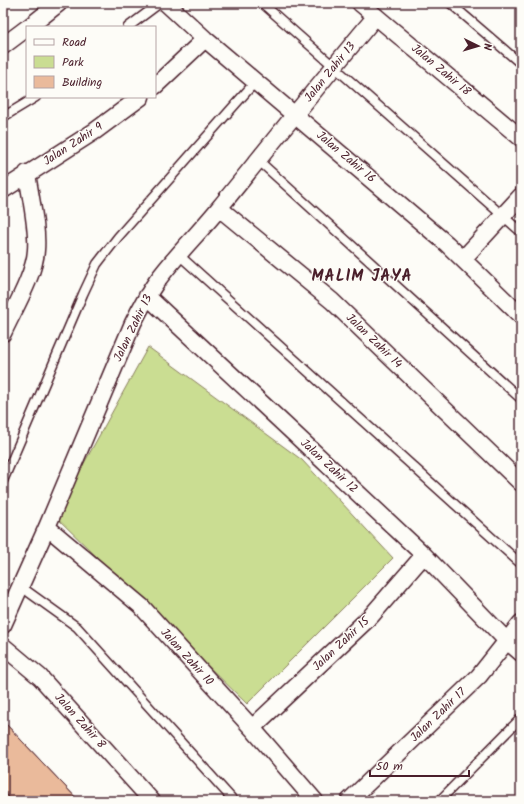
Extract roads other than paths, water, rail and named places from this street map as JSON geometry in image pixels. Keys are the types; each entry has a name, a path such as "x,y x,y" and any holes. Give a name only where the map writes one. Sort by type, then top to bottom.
{"street":[{"path":"30,26 59,3"},
{"name":"Jalan Zahir 16","path":"166,3 205,39 447,244 521,316"},
{"name":"Jalan Zahir 18","path":"360,3 521,138"},
{"name":"Jalan Zahir 13","path":"3,625 133,323 147,296 163,273 219,208 334,65 376,16"},
{"path":"3,46 26,29"},
{"path":"156,85 205,39"},
{"name":"Jalan Zahir 9","path":"3,190 27,173 95,131 140,98"},
{"path":"3,333 30,274 36,251 36,240 27,173"},
{"path":"463,259 521,196"},
{"name":"Jalan Zahir 14","path":"219,208 332,301 521,483"},
{"name":"Jalan Zahir 12","path":"147,296 424,555 507,641 521,653"},
{"name":"Jalan Zahir 10","path":"46,527 141,606 252,728 315,801"},
{"name":"Jalan Zahir 15","path":"252,728 371,616 424,555"},
{"name":"Jalan Zahir 17","path":"349,801 479,676 521,623"},
{"name":"Jalan Zahir 8","path":"3,646 40,677 152,801"}],"lane":[{"path":"129,26 160,3"},
{"path":"262,3 504,215 521,232"},
{"path":"450,3 521,64"},
{"path":"3,481 97,264 118,237 256,81"},
{"path":"3,117 34,98"},
{"path":"258,160 521,399"},
{"path":"179,255 521,564"},
{"path":"20,586 77,627 234,801"},
{"path":"439,801 521,718"}],"district":[{"name":"MALIM JAYA","path":"362,276"}]}
